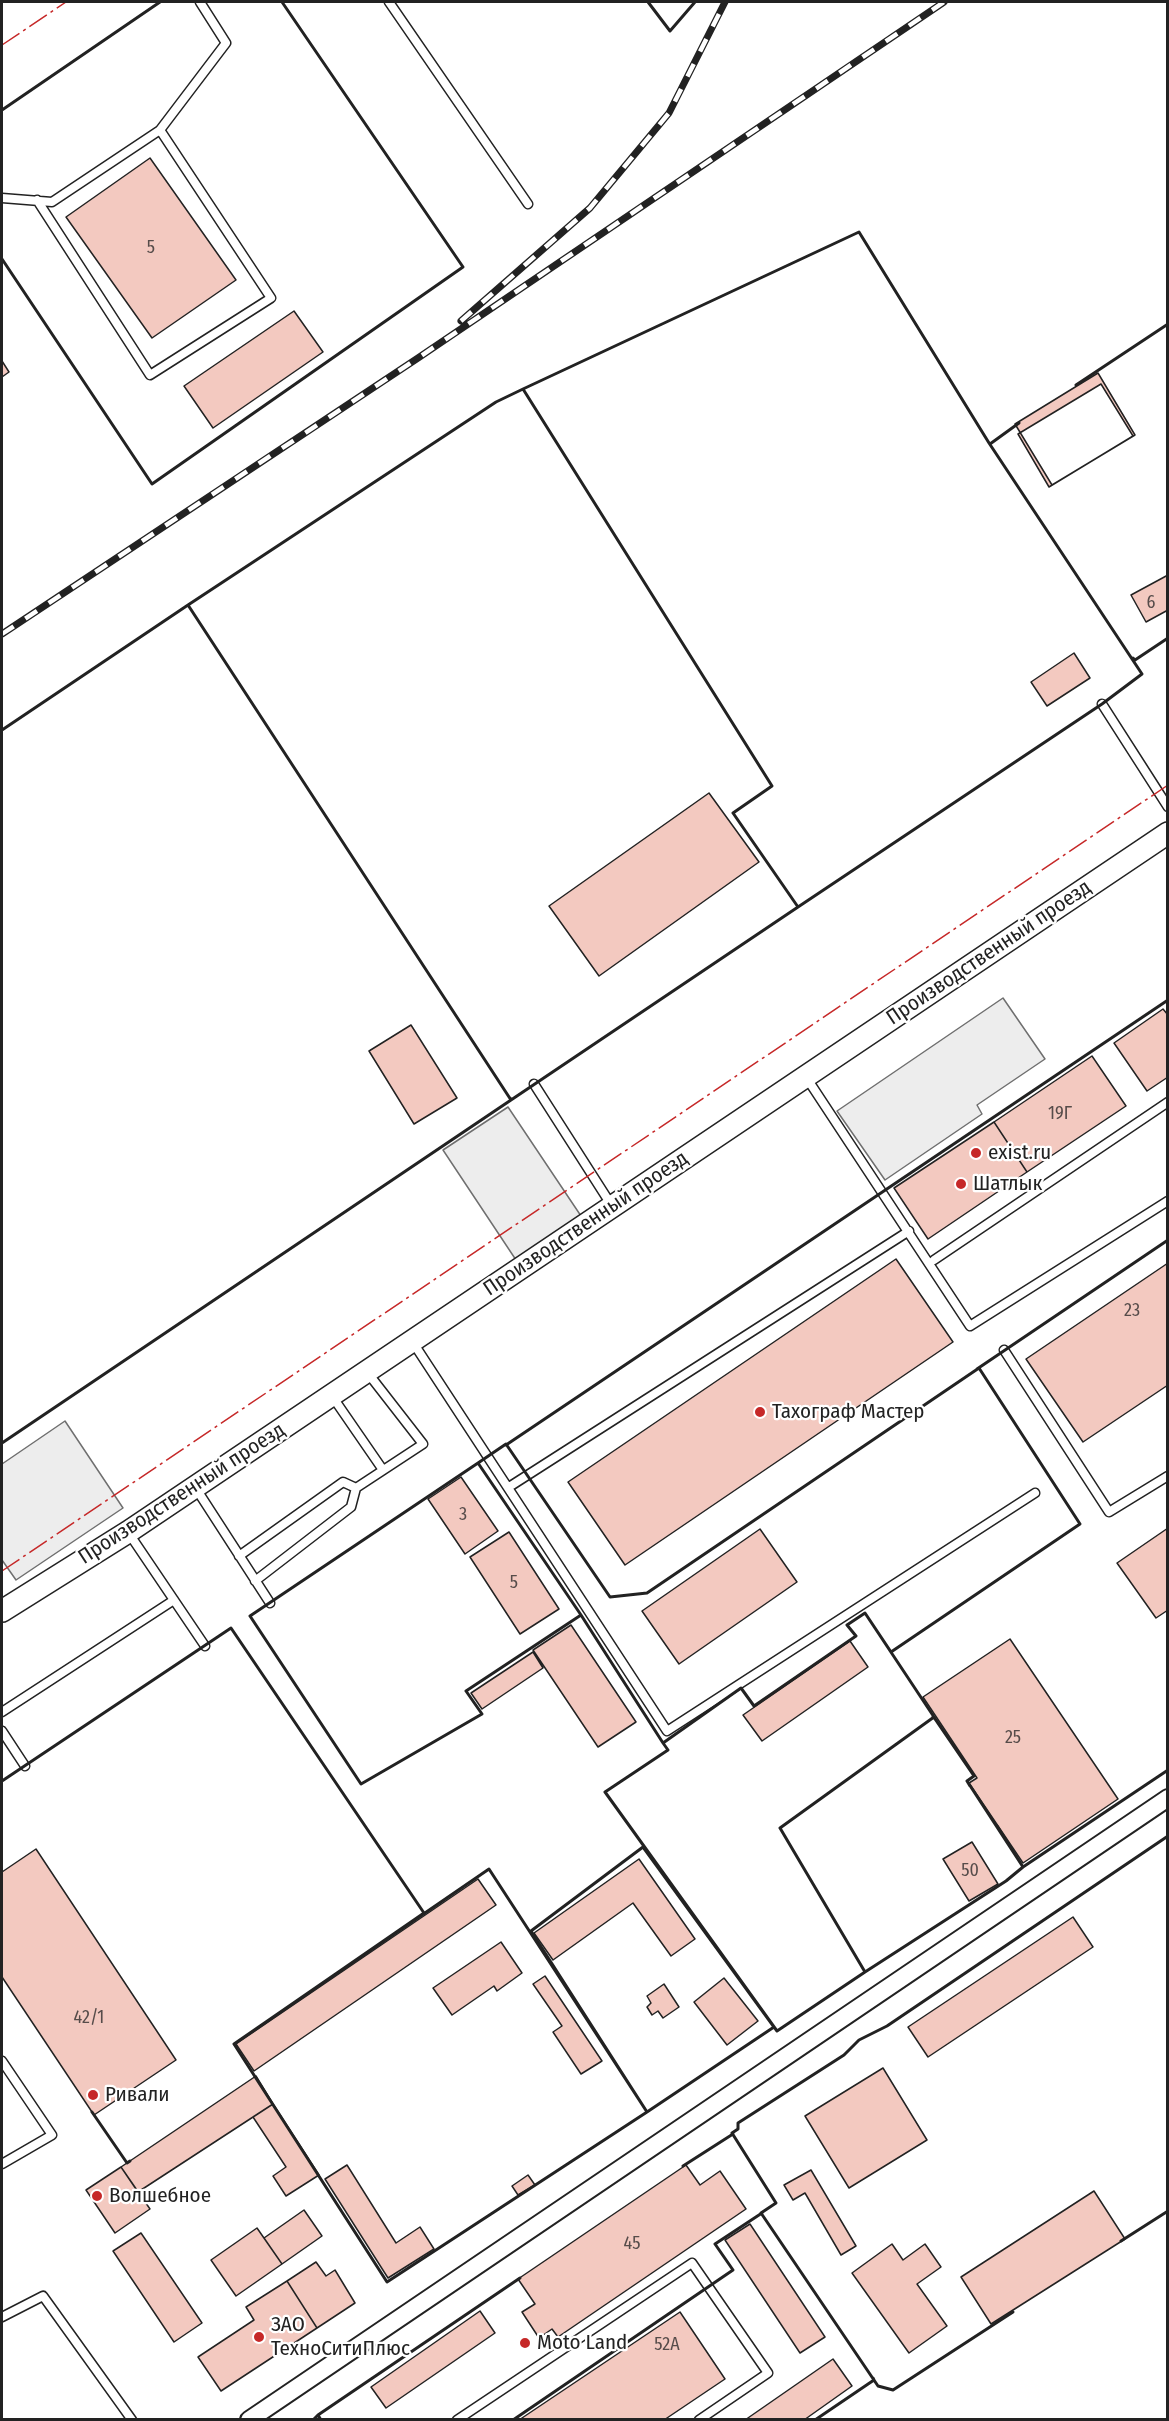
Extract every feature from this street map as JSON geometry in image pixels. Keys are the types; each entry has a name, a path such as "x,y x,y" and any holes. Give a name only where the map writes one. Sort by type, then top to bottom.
{"street":[{"name":"Производственный проезд","path":"2,1611 128,1532 1167,833"},
{"path":"249,2420 1167,1798"}],"lane":[{"path":"2,198 52,202 160,130 226,43 200,2"},
{"path":"389,2 528,204"},
{"path":"37,200 150,375 271,298 160,130"},
{"path":"1102,705 1167,807"},
{"path":"805,1077 970,1326 1167,1201"},
{"path":"534,1084 612,1206"},
{"path":"934,1260 1167,1102"},
{"path":"509,1487 909,1231"},
{"path":"412,1341 667,1731 1035,1493"},
{"path":"1004,1350 1109,1512 1167,1476"},
{"path":"255,1581 351,1507 356,1488 423,1444 367,1371"},
{"path":"331,1395 383,1470"},
{"path":"239,1556 343,1482 356,1488"},
{"path":"195,1487 270,1603"},
{"path":"128,1532 205,1646"},
{"path":"2,1713 174,1600"},
{"path":"2,1731 25,1766"},
{"path":"2,2061 51,2134 2,2164"},
{"path":"457,2420 692,2263 768,2373 699,2420"},
{"path":"2,2317 43,2296 132,2420"}],"shaded area":[{"path":"1003,998 1045,1059 977,1105 982,1114 885,1180 837,1111"},
{"path":"508,1107 581,1216 516,1260 443,1150"},
{"path":"65,1421 123,1508 16,1580 2,1560 2,1464"}],"building":[{"path":"150,158 236,280 152,338 66,217"},
{"path":"294,311 323,352 213,428 184,386"},
{"path":"2,361 9,372 2,377"},
{"path":"1098,373 1135,435 1052,485 1015,424"},
{"path":"1101,384 1133,436 1049,487 1018,434"},
{"path":"1168,575 1168,610 1146,622 1131,595"},
{"path":"1074,653 1090,678 1047,706 1031,682"},
{"path":"709,793 759,862 599,976 549,906"},
{"path":"1163,1009 1168,1015 1168,1077 1147,1091 1114,1043"},
{"path":"411,1025 457,1098 414,1124 369,1051"},
{"path":"1092,1056 1126,1106 1027,1172 994,1122"},
{"path":"994,1122 1027,1172 928,1239 894,1188"},
{"name":"Тахограф Мастер","path":"896,1259 953,1342 625,1565 568,1482"},
{"path":"1168,1263 1168,1385 1083,1442 1026,1359"},
{"path":"461,1477 498,1531 465,1554 428,1499"},
{"path":"1168,1528 1168,1610 1156,1618 1117,1563"},
{"path":"760,1529 797,1582 679,1664 642,1611"},
{"path":"509,1532 559,1609 520,1634 470,1557"},
{"path":"571,1625 636,1722 598,1747 533,1650"},
{"path":"1010,1639 1118,1799 1023,1863 969,1783 977,1778 923,1697"},
{"path":"850,1641 868,1667 762,1741 743,1715"},
{"path":"533,1652 543,1668 482,1709 471,1693"},
{"path":"972,1842 998,1884 969,1901 943,1859"},
{"path":"36,1849 176,2060 94,2115 2,1977 2,1872"},
{"path":"639,1859 695,1939 671,1956 633,1903 553,1960 534,1933"},
{"path":"478,1879 496,1905 254,2071 236,2044"},
{"path":"1073,1917 1093,1947 928,2057 908,2027"},
{"path":"501,1942 522,1973 497,1991 494,1986 452,2015 433,1988"},
{"path":"545,1976 602,2061 581,2074 553,2032 562,2026 533,1984"},
{"path":"724,1978 758,2021 727,2045 694,2002"},
{"path":"664,1984 679,2007 663,2018 658,2011 652,2015 647,2007 651,2003 647,1996"},
{"path":"883,2068 927,2140 849,2188 805,2116"},
{"path":"256,2076 273,2104 138,2192 121,2167"},
{"path":"273,2104 319,2175 286,2196 273,2176 286,2167 253,2117"},
{"path":"347,2165 396,2243 420,2227 434,2249 388,2278 325,2179"},
{"path":"686,2165 700,2185 720,2171 746,2209 558,2337 552,2329 539,2338 522,2312 535,2304 518,2279"},
{"path":"121,2167 150,2209 115,2233 86,2190"},
{"path":"811,2170 856,2246 841,2255 805,2193 793,2200 784,2185"},
{"path":"528,2175 535,2185 518,2195 512,2186"},
{"path":"1094,2191 1125,2239 991,2324 961,2277"},
{"path":"304,2210 322,2236 282,2264 264,2238"},
{"path":"750,2224 825,2337 800,2353 725,2240"},
{"path":"257,2228 282,2264 236,2296 211,2260"},
{"path":"141,2233 202,2323 174,2342 113,2251"},
{"path":"892,2244 903,2260 925,2244 941,2267 917,2284 947,2326 909,2353 852,2273"},
{"path":"316,2262 326,2276 335,2270 355,2303 317,2328 287,2281"},
{"path":"287,2281 317,2328 221,2391 198,2357 254,2320 246,2307"},
{"path":"480,2311 495,2333 386,2408 371,2387"},
{"path":"680,2312 725,2379 664,2420 519,2420"},
{"path":"833,2359 852,2386 804,2420 745,2420"}],"railway":[{"path":"461,321 590,208 669,113 725,2"},
{"path":"2,634 418,358 944,2"}],"wall":[{"path":"2,110 160,2"},
{"path":"2,259 152,484 463,267 282,2"},
{"path":"648,2 670,31 695,2"},
{"path":"859,232 989,443 1142,674 1102,704 798,907 733,813 772,786 523,389 859,232"},
{"path":"1076,385 1168,324"},
{"path":"523,389 772,786 733,813 798,907 511,1100 188,605 496,402 523,389"},
{"path":"990,444 1019,423"},
{"path":"2,730 188,605"},
{"path":"1133,658 1135,660 1168,638"},
{"path":"506,1445 1168,1000"},
{"path":"2,1443 511,1100 510,1098"},
{"path":"977,1369 1168,1240"},
{"path":"979,1368 1080,1524 891,1652 865,1613 847,1625 856,1636 754,1706 741,1688 663,1743 581,1615 478,1463 506,1444 610,1597 647,1593 979,1368"},
{"path":"478,1463 581,1615 466,1691 482,1714 361,1784 250,1616 478,1463"},
{"path":"865,1613 934,1717 780,1828 865,1972 777,2031 605,1792 668,1750 663,1743 741,1688 754,1706 856,1636 847,1625 865,1613"},
{"path":"2,1781 231,1628 424,1913 234,2044 237,2048"},
{"path":"933,1716 974,1776 967,1781 970,1786"},
{"path":"934,1717 974,1776 967,1781 1023,1867 1006,1881 865,1972 780,1828 934,1717"},
{"path":"997,1826 1023,1867 1168,1770"},
{"path":"1013,2312 893,2390 878,2386 761,2213 776,2203 732,2133 738,2129 738,2123 844,2055 859,2040 887,2026 1168,1836"},
{"path":"643,1847 774,2027 647,2112 531,1931 643,1847"},
{"path":"489,1869 647,2112 387,2282 234,2044 489,1869"},
{"path":"92,2112 127,2163 130,2161"},
{"path":"683,2166 733,2134"},
{"path":"1121,2241 1168,2211"},
{"path":"513,2420 733,2270 715,2244 762,2213"},
{"path":"313,2420 318,2415 321,2420 318,2415 520,2278"},
{"path":"815,2420 874,2380 873,2378"}],"power":[{"path":"2,45 66,2"},
{"path":"2,1571 1168,785"}],"place":[{"name":"exist.ru","path":"976,1153"},
{"name":"Шатлык","path":"961,1184"},
{"name":"Тахограф Мастер","path":"760,1412"},
{"name":"Ривали","path":"93,2095"},
{"name":"Волшебное","path":"97,2196"},
{"name":"ЗАО ТехноСитиПлюс","path":"259,2337"},
{"name":"Moto Land","path":"525,2343"}]}
